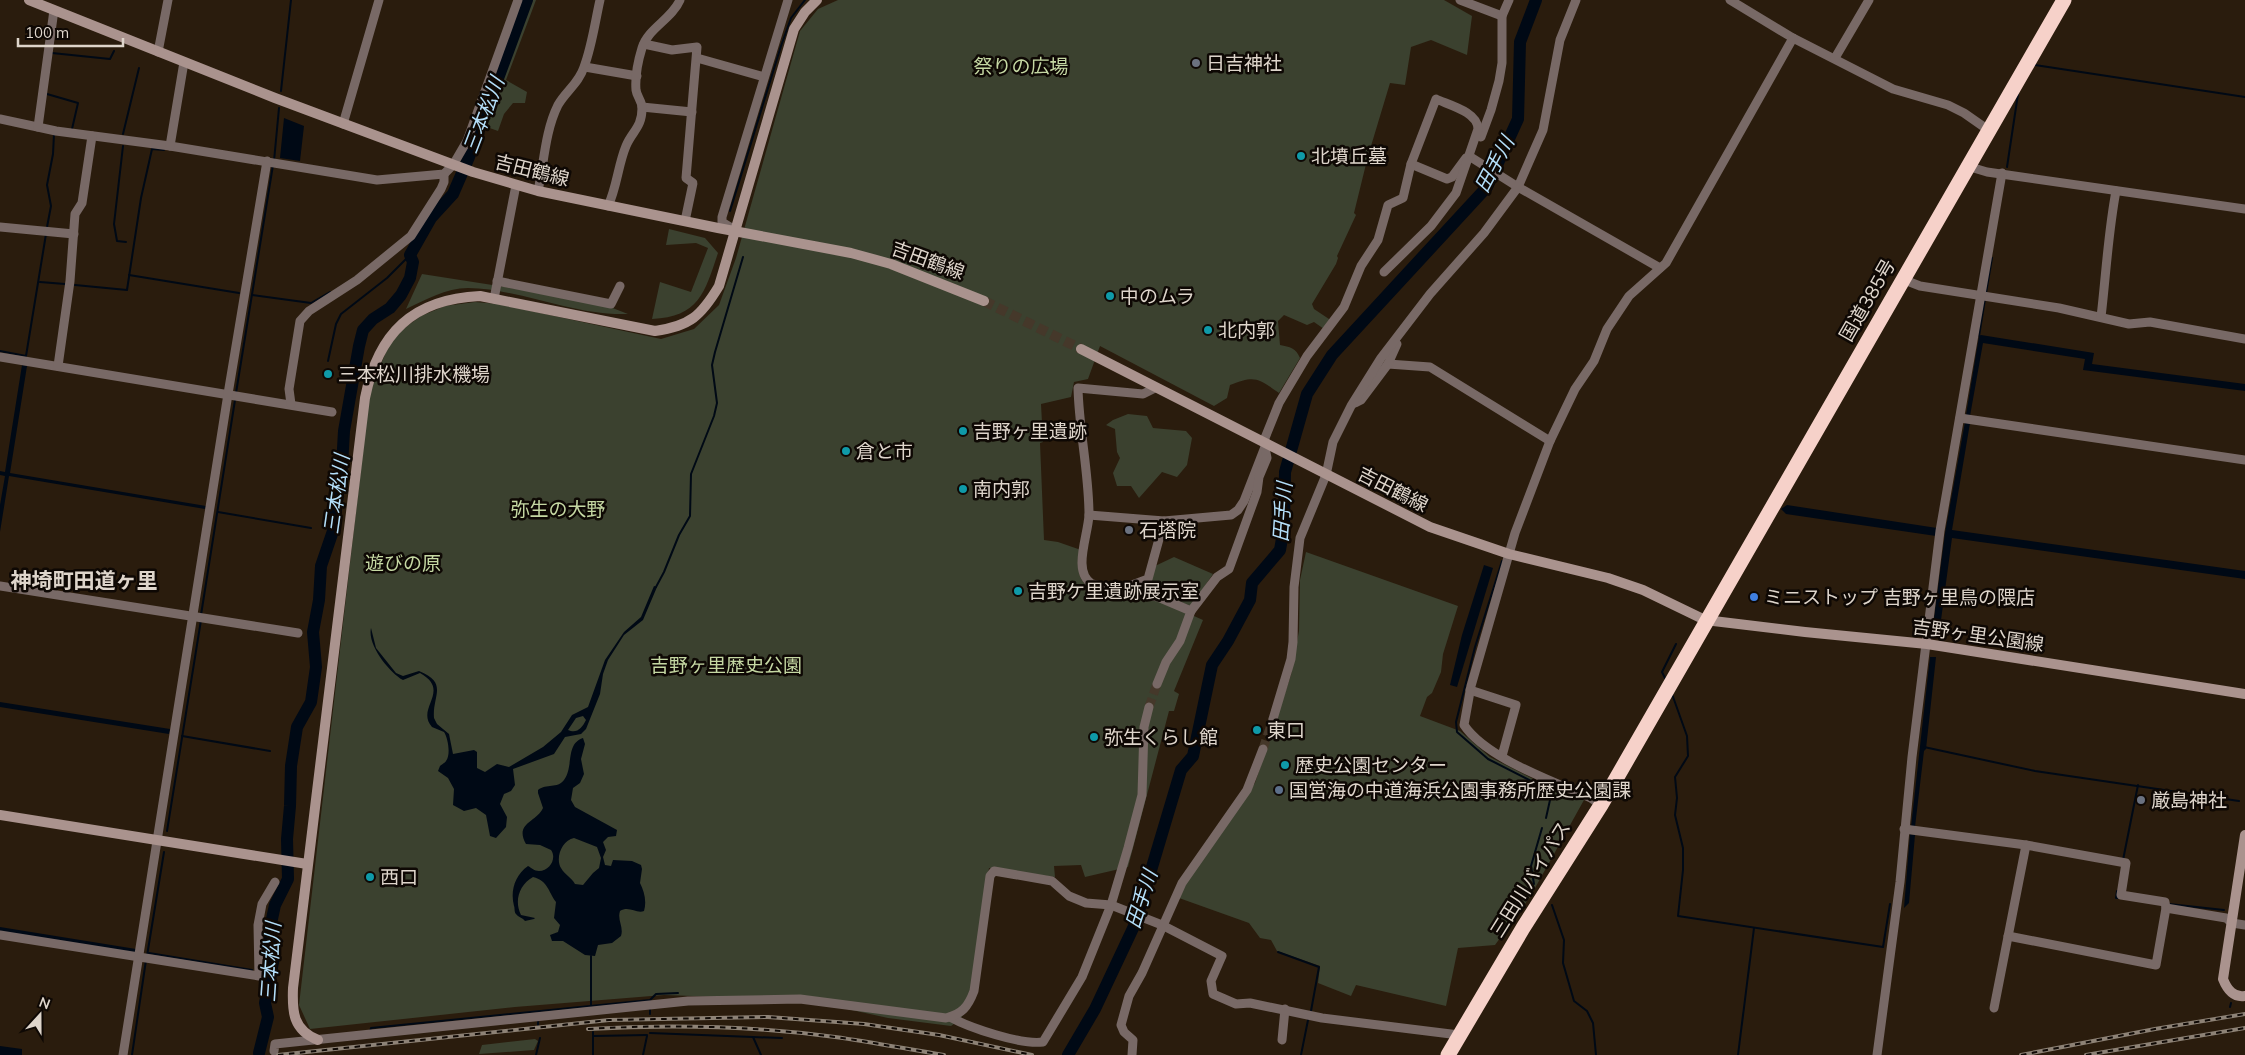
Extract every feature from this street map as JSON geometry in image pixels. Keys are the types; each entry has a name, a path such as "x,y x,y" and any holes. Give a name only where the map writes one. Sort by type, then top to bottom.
{"highway":[{"name":"国道385号","path":"1705,620 2064,0"},
{"name":"三田川バイパス","path":"1448,1055 1523,928 1601,805 1705,620"}],"main road":[{"name":"吉田鶴線","path":"29,0 343,124 473,172 538,191 851,253 891,264 984,301"},
{"path":"318,1040 306,1035 292,1011 302,863 361,428 369,376 377,355 407,319 434,304 456,297 480,296 655,331 675,328 693,320 706,308 719,286 794,29 805,12 816,0"},
{"name":"吉田鶴線","path":"1081,349 1264,445 1430,527 1509,554 1608,578 1643,590 1705,620"},
{"name":"吉野ヶ里公園線","path":"1705,620 1927,644 2245,694"},
{"path":"0,815 278,857 302,863"},
{"path":"2245,835 2223,978 2226,987 2232,993 2239,997 2245,996"}],"street":[{"path":"158,52 168,0"},
{"path":"343,124 379,0"},
{"path":"0,119 92,136 170,146 377,180 444,174 454,165 467,141 518,0"},
{"path":"538,191 550,126 563,97 579,80 585,67 600,0"},
{"path":"608,206 625,148 636,131 642,107 636,92 636,76 644,44 680,0"},
{"path":"735,230 722,222 722,217 738,159 788,0"},
{"path":"1460,0 1502,16"},
{"path":"1411,164 1447,179 1452,177 1469,156 1481,137 1499,81 1502,63 1502,16 1509,0"},
{"path":"1273,719 1291,659 1294,587 1300,538 1326,475 1333,442 1364,383 1430,294 1484,233 1518,187 1543,130 1560,40 1576,0"},
{"path":"1730,0 1793,38 1893,89 1948,105 1964,113 1984,127 1990,127"},
{"path":"1835,58 1869,0"},
{"path":"38,127 54,10"},
{"path":"1601,805 1591,798 1502,756 1471,736 1464,725 1470,690 1515,532 1550,441 1575,389 1594,361 1607,328 1629,296 1666,264 1793,38"},
{"path":"644,44 672,50 697,47 698,58 693,78 686,178 693,184 685,221"},
{"path":"698,58 764,77"},
{"path":"170,146 184,62"},
{"path":"585,67 636,76"},
{"path":"1089,516 1164,521 1188,517 1217,518 1231,515 1238,510 1244,501 1278,403 1307,356 1344,307 1361,266 1378,240 1388,205 1403,198 1411,164 1436,98 1472,116 1478,123 1478,129 1461,183 1453,197 1431,226 1384,272"},
{"path":"642,107 692,112"},
{"path":"1415,124 1424,127"},
{"path":"58,366 70,281 75,214 82,203 92,136"},
{"path":"1469,156 1518,187 1660,268"},
{"path":"738,159 755,163"},
{"path":"123,1055 144,958 157,840 198,619 271,162"},
{"path":"1967,166 1987,172 2002,172 2116,191 2245,209"},
{"path":"1877,1055 1898,898 1904,829 1940,531 2002,172"},
{"path":"291,404 289,389 300,321 309,311 357,280 411,236 442,189 444,174"},
{"path":"494,299 516,185"},
{"path":"2101,317 2107,272 2108,232 2116,191"},
{"path":"0,227 74,234"},
{"path":"1902,279 1920,286 1981,295 2129,324 2150,322 2245,339"},
{"path":"497,281 611,304 620,286"},
{"path":"1351,406 1361,400 1388,364 1402,332"},
{"path":"0,357 332,412"},
{"path":"1388,364 1430,367 1550,441"},
{"path":"1156,388 1143,394 1078,388 1078,416 1089,516 1082,570 1084,579 1092,584 1158,597 1191,611"},
{"path":"1960,418 2245,460"},
{"path":"1157,684 1166,662 1180,641 1191,611 1217,577 1229,569 1257,492 1259,477 1267,458 1264,445"},
{"path":"1129,591 1132,585 1148,579 1164,521"},
{"path":"0,586 198,619 298,633"},
{"path":"1470,690 1516,705 1502,756"},
{"path":"274,1051 275,1044 688,1001 800,999 950,1017 963,1024 995,1034 1037,1043 1043,1042 1082,977 1111,905 1142,795 1144,728 1149,707"},
{"path":"1132,1055 1133,1040 1124,1032 1121,1025 1129,996 1142,973 1182,883 1247,790 1263,749"},
{"path":"1904,829 2026,845 2126,864 2120,895 2165,902 2166,908 2156,965 2008,936"},
{"path":"1994,1008 2026,845"},
{"path":"950,1017 960,1014 968,1005 974,991 990,876 994,871 1057,882 1060,889 1069,896 1086,903 1111,905 1162,925 1222,956 1212,981 1213,994 1236,1004 1250,1003 1322,1018 1459,1036"},
{"path":"0,935 258,976 259,918 262,904 275,882"},
{"path":"2166,908 2226,918 2232,923 2245,925"},
{"path":"1282,1040 1285,1009"}],"green space":[{"path":"531,0 536,0 506,80 527,92 525,103 513,103 504,114 498,131 484,126"},
{"name":"吉野ヶ里歴史公園","path":"838,0 1444,0 1472,16 1467,55 1431,40 1411,47 1405,85 1390,83 1368,156 1354,213 1356,215 1337,256 1336,264 1312,304 1314,309 1329,319 1329,322 1324,329 1314,322 1307,325 1284,315 1278,321 1280,345 1292,348 1300,358 1279,393 1261,381 1245,380 1230,385 1227,398 1214,406 1100,346 1088,379 1074,382 1071,397 1041,404 1043,442 1040,443 1044,540 1058,542 1081,550 1079,571 1082,580 1089,587 1158,600 1203,620 1174,691 1179,694 1174,711 1169,711 1128,867 1085,877 1081,865 1054,866 1055,877 989,868 970,994 961,1019 951,1026 888,1018 838,1007 780,999 664,995 515,1007 310,1029 299,1005 370,390 389,345 403,329 421,316 445,306 475,302 499,304 661,339 694,329 719,305 736,258 800,31 818,9"},
{"path":"669,229 705,238 718,253 704,290 690,308 668,317 652,319 660,282 691,292 708,248 696,243 666,245"},
{"path":"422,274 575,298 628,314 587,311 488,289 468,288 444,292 406,309"},
{"path":"1128,414 1147,416 1153,428 1186,431 1192,438 1187,465 1177,477 1162,472 1139,498 1131,486 1117,486 1113,473 1120,458 1117,452 1115,429 1106,425"},
{"path":"1306,552 1458,606 1443,654 1441,672 1432,693 1427,697 1420,716 1460,731 1490,757 1545,785 1584,800 1530,897 1495,945 1458,948 1446,1006 1356,985 1351,996 1318,983 1320,966 1277,951 1271,940 1260,938 1249,923 1179,898 1189,877 1255,783 1291,675 1299,631 1300,580"},
{"path":"1174,557 1213,574 1191,606 1148,590 1155,566"},
{"path":"535,1039 538,1041 534,1050 479,1054 482,1045"}],"shaded area":[{"path":"284,118 304,126 300,161 280,158"},
{"path":"1979,336 2094,353 2092,364 2245,384 2245,391 2083,370 2085,359 1983,343 1970,416 1966,415"},
{"path":"22,365 27,366 10,473 206,506 205,509 9,476 0,532 0,505 5,476 0,475 0,471 5,472"},
{"path":"1965,422 1970,423 1952,530 2245,571 2245,579 1952,538 1939,635 1932,634 1945,533"},
{"path":"1787,505 1937,528 1936,536 1786,514 1781,509"},
{"path":"1484,565 1493,568 1457,687 1450,685 1462,635"},
{"path":"654,586 657,587 643,620 624,635 608,660 603,674 600,694 586,729 581,734 565,737 554,754 513,769 515,785 511,791 504,794 500,804 507,817 506,827 496,838 490,836 486,815 476,808 464,811 453,805 454,789 448,778 438,771 448,758 448,746 444,732 432,727 428,720 427,713 433,693 433,686 420,673 403,680 398,676 381,658 372,642 371,635 371,628 376,648 396,673 403,676 419,671 434,680 437,691 434,718 437,724 449,734 453,754 474,750 477,752 477,768 485,772 497,764 509,767 543,747 561,732 572,715 588,707 605,660 624,632 641,617","holes":["583,716 586,720 579,730 568,730 576,718"]},
{"path":"1930,657 1936,657 1926,749 1924,751 1915,827 1911,827"},
{"path":"0,702 170,729 169,734 0,707"},
{"path":"583,738 585,744 581,759 584,774 580,783 573,788 571,800 575,807 617,830 616,836 608,837 603,842 606,850 603,857 605,865 611,866 613,860 632,861 641,865 640,883 645,900 644,911 623,909 620,911 621,936 612,943 598,945 595,956 585,955 563,941 552,941 550,935 558,932 560,925 554,918 556,902 542,881 533,877 524,884 519,894 518,904 521,915 534,919 525,921 517,915 513,900 513,889 517,879 528,866 539,871 546,869 553,860 551,850 540,845 526,844 523,831 543,808 538,790 561,783 567,775 572,750 577,741","holes":["574,838 597,847 601,858 599,868 583,885 575,884 559,864 559,855 563,846 570,839"]},
{"path":"1910,834 1915,835 1909,903 1904,908"},
{"path":"0,927 136,949 135,953 0,932"},
{"path":"0,1046 22,1049 22,1055 0,1055"}],"waterway":[{"path":"281,91 291,0"},
{"name":"三本松川","path":"259,1053 268,1017 265,1003 274,957 269,933 275,905 288,879 287,839 291,766 297,727 311,702 316,667 313,632 319,600 321,566 333,531 342,466 344,431 363,330 373,319 390,308 401,295 410,278 413,262 410,255 431,218 453,194 469,157 527,0"},
{"path":"730,211 781,46 791,18 805,0"},
{"name":"田手川","path":"1068,1055 1095,1009 1135,924 1181,770 1193,756 1212,665 1228,641 1250,600 1252,583 1280,550 1284,527 1285,472 1307,394 1332,355 1487,187 1518,119 1520,42 1536,0"},
{"path":"52,53 110,59 114,51"},
{"path":"2035,65 2245,97"},
{"path":"123,134 139,68"},
{"path":"47,94 78,103 72,129"},
{"path":"2007,167 2018,94"},
{"path":"274,161 279,108"},
{"path":"47,227 51,206 47,185 53,154 54,134"},
{"path":"123,146 114,224 117,241 126,242"},
{"path":"75,285 127,290 141,198 152,149 164,150"},
{"path":"236,393 273,165"},
{"path":"0,351 26,356 46,234"},
{"path":"328,361 336,324 341,314 387,278 410,255"},
{"path":"656,587 679,535 690,516 691,474 714,416 717,403 712,365 743,257"},
{"path":"1986,293 1992,258"},
{"path":"129,275 239,293"},
{"path":"40,282 65,284"},
{"path":"252,295 311,303 330,292"},
{"path":"1979,336 1985,299"},
{"path":"201,615 235,400"},
{"path":"218,512 311,528"},
{"path":"1502,561 1475,647 1456,722 1457,732 1488,759 1545,788 1550,800 1546,818"},
{"path":"167,831 201,620"},
{"path":"1666,680 1662,672 1676,644"},
{"path":"1672,694 1687,736 1688,756 1675,777 1677,798 1675,815 1683,848 1683,870 1678,916 1883,947 1890,904"},
{"path":"182,736 270,751"},
{"path":"1924,747 2035,771 2239,801"},
{"path":"2123,860 2138,785"},
{"path":"1534,884 1531,866 1542,828"},
{"path":"147,956 164,852"},
{"path":"2117,891 2116,898 2119,898"},
{"path":"2169,904 2224,910"},
{"path":"1552,905 1564,940 1563,963 1574,1001 1587,1011 1593,1023 1596,1055"},
{"path":"1738,1055 1754,928"},
{"path":"1278,952 1319,967 1311,1011"},
{"path":"149,953 252,970"},
{"path":"591,956 591,1006"},
{"path":"132,1055 146,960"},
{"path":"370,1032 371,1028 650,1000 656,994 678,993"},
{"path":"2230,1007 2231,1003"},
{"path":"1301,1055 1308,1020"},
{"path":"593,1032 593,1055"},
{"path":"650,1033 753,1037 761,1055"},
{"path":"594,1036 647,1035"},
{"path":"643,1055 647,1036"},
{"path":"753,1037 782,1038"},
{"path":"536,1055 540,1038"}],"tunnel":[{"path":"984,301 1081,349"},
{"path":"1149,707 1157,684"},
{"path":"1263,749 1273,719"}],"railway":[{"path":"2021,1055 2245,1014"},
{"path":"278,1055 609,1020 768,1017 864,1024 939,1035 1032,1055"},
{"path":"588,1029 681,1026 773,1030 835,1037 944,1055"},
{"path":"2086,1055 2245,1028"}],"place":[{"name":"日吉神社","path":"1196,63"},
{"name":"北墳丘墓","path":"1301,156"},
{"name":"中のムラ","path":"1110,296"},
{"name":"北内郭","path":"1208,330"},
{"name":"三本松川排水機場","path":"328,374"},
{"name":"吉野ヶ里遺跡","path":"963,431"},
{"name":"倉と市","path":"846,451"},
{"name":"南内郭","path":"963,489"},
{"name":"石塔院","path":"1129,530"},
{"name":"吉野ケ里遺跡展示室","path":"1018,591"},
{"name":"ミニストップ 吉野ヶ里鳥の隈店","path":"1754,597"},
{"name":"東口","path":"1257,730"},
{"name":"弥生くらし館","path":"1094,737"},
{"name":"歴史公園センター","path":"1285,765"},
{"name":"国営海の中道海浜公園事務所歴史公園課","path":"1279,790"},
{"name":"厳島神社","path":"2141,800"},
{"name":"西口","path":"370,877"}],"district":[{"name":"神埼町田道ヶ里","path":"84,580"}],"park label":[{"name":"祭りの広場","path":"1021,66"},
{"name":"弥生の大野","path":"558,509"},
{"name":"遊びの原","path":"403,563"}]}
